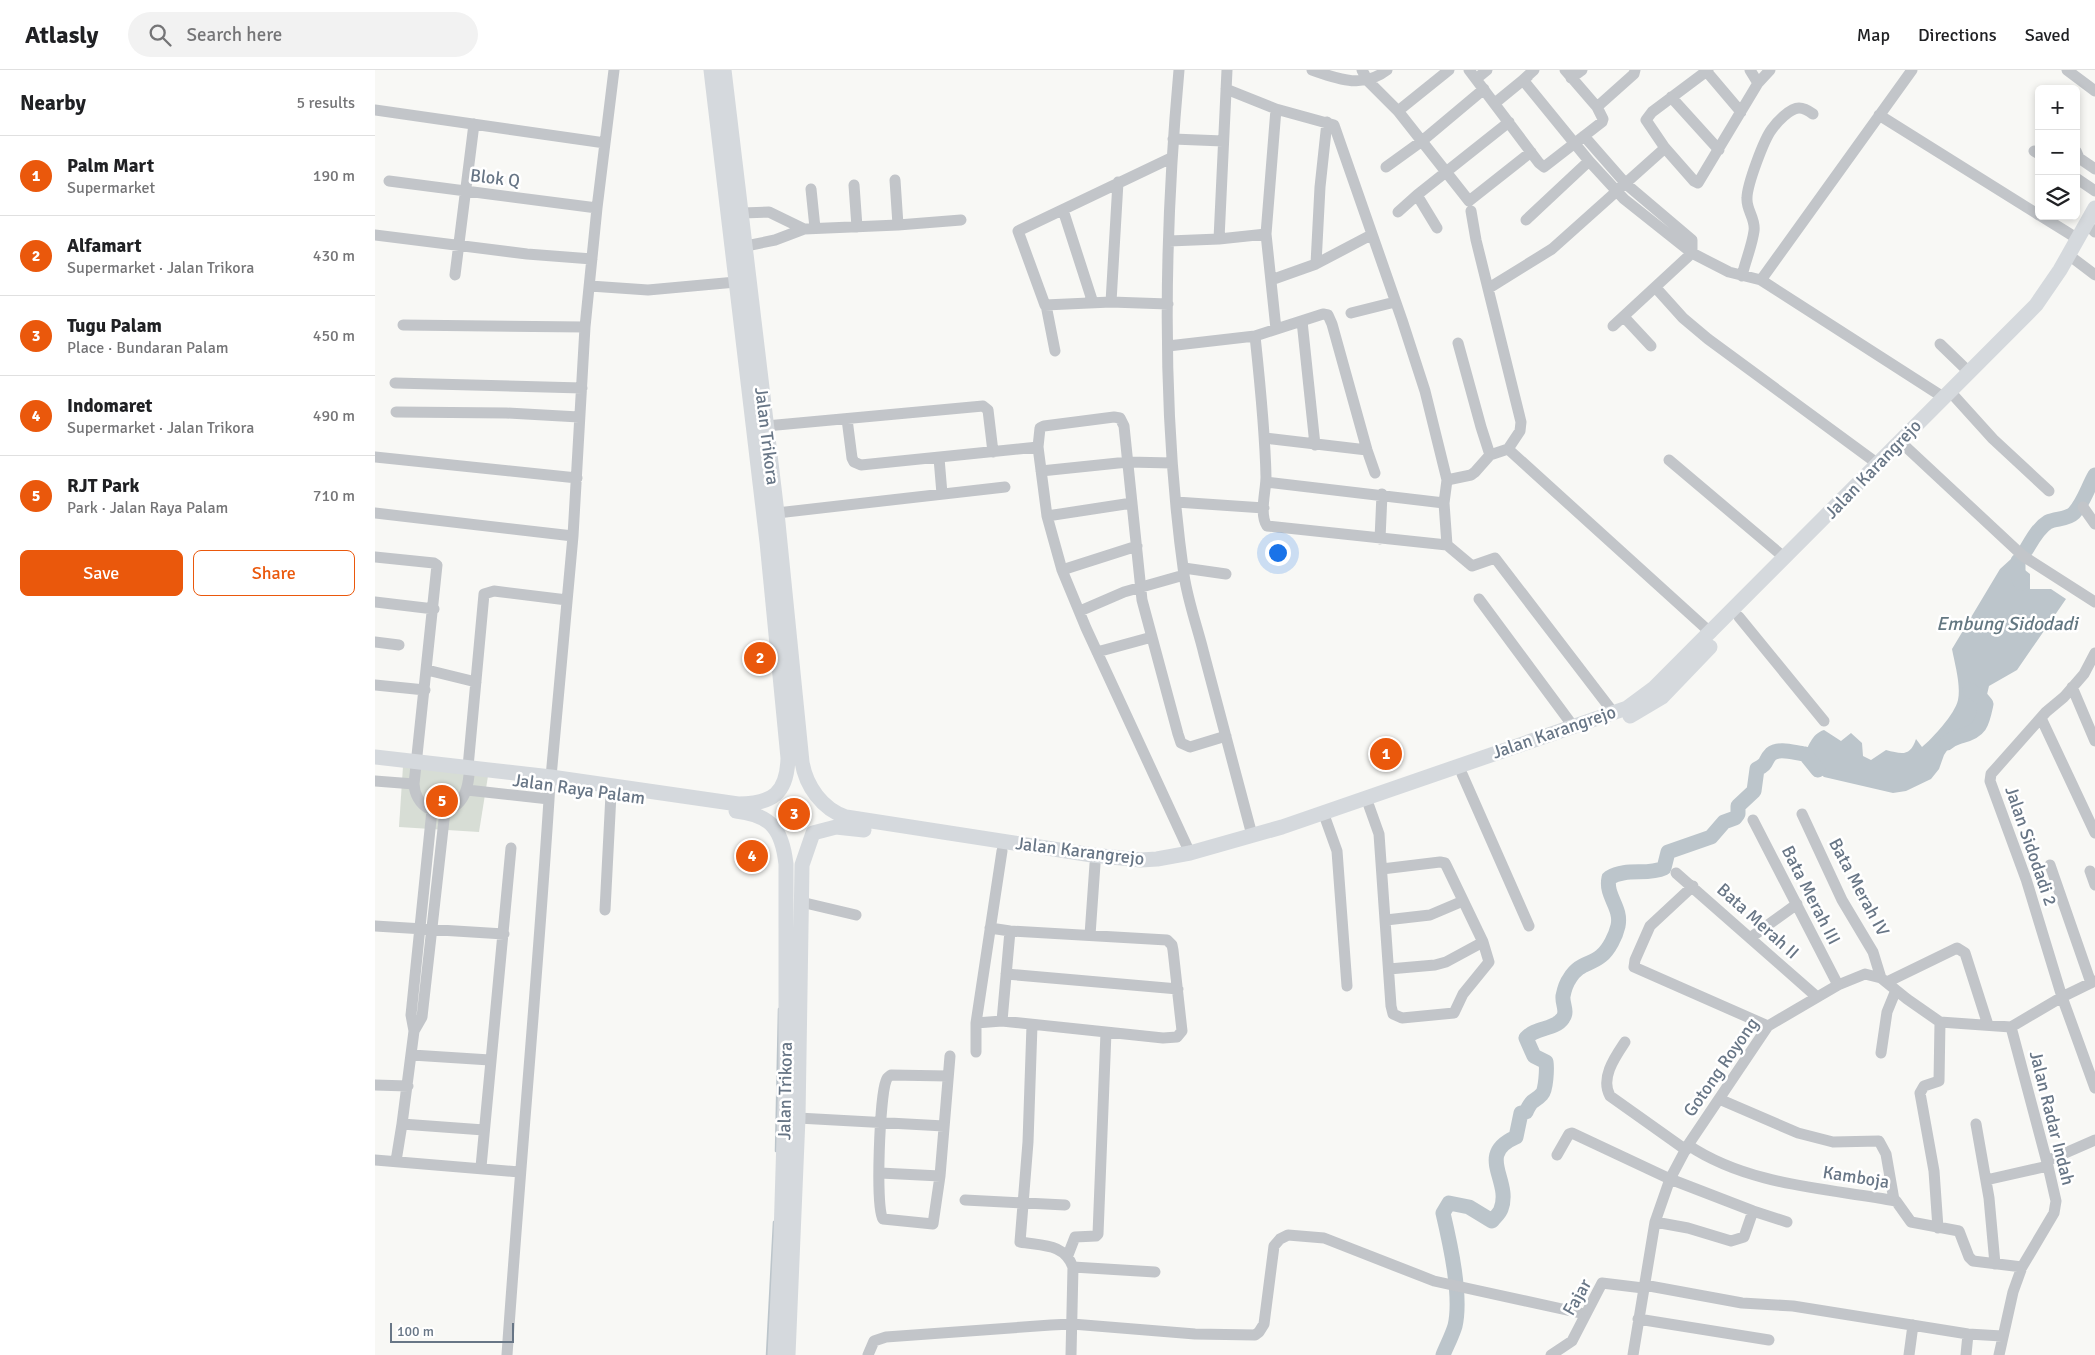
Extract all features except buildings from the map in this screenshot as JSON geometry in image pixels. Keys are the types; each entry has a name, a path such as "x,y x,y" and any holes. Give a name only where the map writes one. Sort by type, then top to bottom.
{"main road":[{"name":"Jalan Trikora","path":"711,70 733,197 736,282 784,707 787,769 786,778 778,794"},
{"name":"Jalan Trikora","path":"724,70 729,167"},
{"name":"Jalan Trikora","path":"733,197 742,213 777,513 802,762 806,779 819,798"},
{"name":"Jalan Karangrejo","path":"819,798 832,811 855,820 1092,855 1141,860 1190,853 1252,835 1369,806 1462,774 1573,726 1627,708 1655,688 1711,633 1756,594 1906,447 1970,372 2036,305 2095,208"},
{"name":"Jalan Karangrejo","path":"813,833 836,827 1095,864 1149,869 1190,862 1283,836 1325,817 1520,749 1633,715 1662,697 1739,617 1785,558 1878,464 2037,313 2094,228"},
{"name":"Jalan Raya Palam","path":"375,757 416,772"},
{"name":"Jalan Raya Palam","path":"375,765 416,772 469,771 550,787 753,813 762,816 776,829"},
{"path":"791,786 807,788 819,798 823,813 819,828 806,837 790,838 776,829 773,823 771,808 778,794 791,786"},
{"name":"Jalan Raya Palam","path":"550,787 738,804 761,803 778,794"},
{"name":"Jalan Trikora","path":"775,1355 781,1236 787,952 786,864 776,829"},
{"name":"Jalan Trikora","path":"787,1355 798,1118 802,865 813,833"}],"street":[{"path":"507,1355 519,1172 536,982 550,787 573,536 585,327 591,258 614,70"},
{"path":"1179,70 1171,158 1169,241 1168,304 1172,463 1184,572 1252,835"},
{"path":"1219,239 1227,70"},
{"path":"1314,70 1337,78 1355,81 1368,80 1387,70"},
{"path":"1362,70 1368,80 1398,111 1469,201 1531,152"},
{"path":"1398,111 1449,70"},
{"path":"1487,70 1473,74 1539,163 1544,167 1602,122 1603,119 1597,107 1568,74 1582,70"},
{"path":"1597,107 1634,74 1635,70"},
{"path":"1750,70 1758,83"},
{"path":"1741,112 1708,71 1651,112 1646,120 1665,148 1694,181 1698,183 1719,150 1758,83 1770,70"},
{"path":"2067,70 2095,91"},
{"path":"1495,103 1531,73"},
{"path":"1531,73 1523,80 1579,140 1626,184 1691,238 1692,253 1613,326"},
{"path":"1761,280 1879,115 1906,73"},
{"path":"1226,89 1276,109 1327,122 1334,125 1337,130 1425,391 1447,480 1444,503 1447,545"},
{"path":"1385,168 1422,141 1484,89"},
{"path":"1671,97 1719,150"},
{"path":"1742,276 1755,230 1753,219 1747,208 1747,196 1765,142 1772,129 1793,110 1798,108 1806,109 1813,114"},
{"path":"1276,109 1266,234 1276,329"},
{"path":"375,110 605,143"},
{"path":"1879,115 2035,213"},
{"path":"1316,264 1319,187 1327,122"},
{"path":"1398,212 1509,122"},
{"path":"455,275 474,124"},
{"path":"1173,139 1223,141"},
{"path":"1579,140 1589,160 1617,192 1692,253 1729,272 1761,280 1949,397 2049,491"},
{"path":"1489,288 1552,249 1665,148"},
{"path":"1055,351 1046,305 1043,303 1018,231 1171,158"},
{"path":"2080,159 2095,169"},
{"path":"1527,220 1589,160"},
{"path":"895,180 898,225"},
{"name":"Blok Q","path":"389,181 597,208"},
{"path":"2080,181 2095,190"},
{"path":"1111,302 1118,182"},
{"path":"855,185 857,227"},
{"path":"809,228 811,188"},
{"path":"1417,196 1437,228"},
{"path":"1063,210 1093,303"},
{"path":"1447,480 1475,472 1490,455 1508,449 1521,427 1489,288 1475,240 1471,211"},
{"path":"742,213 769,212 809,228"},
{"path":"746,246 775,240 809,228 898,225 961,220"},
{"path":"2046,220 2077,239"},
{"path":"1169,241 1219,239 1266,234"},
{"path":"375,235 458,246 591,258"},
{"path":"1271,280 1316,264 1371,235"},
{"path":"2074,259 2095,275"},
{"path":"590,286 648,290 736,282"},
{"path":"1656,288 1683,318 1714,344 1878,464"},
{"path":"1046,305 1111,302 1168,304"},
{"path":"1351,313 1395,302"},
{"path":"1169,346 1255,336 1323,314 1328,315 1375,472"},
{"path":"1624,317 1651,346"},
{"path":"1302,322 1315,445"},
{"path":"403,325 585,327"},
{"path":"1255,336 1265,438 1265,523 1273,528 1447,545 1469,566 1478,565 1491,558 1495,558 1613,712"},
{"path":"1458,343 1490,455"},
{"path":"1940,344 1970,372"},
{"path":"395,382 582,388"},
{"path":"766,426 983,406 989,410 993,452"},
{"path":"396,412 506,412 579,417"},
{"path":"1190,853 1097,652 1062,570 1047,516 1038,447 1038,432 1044,426 1114,417 1120,418 1124,426 1141,587 1152,637 1181,743 1190,748 1226,736"},
{"path":"847,419 852,458 857,464 939,458 1038,447"},
{"path":"1265,438 1367,450"},
{"path":"1906,447 2023,556 2095,602"},
{"path":"1508,449 1711,633"},
{"path":"375,457 577,478"},
{"path":"939,458 942,494"},
{"path":"1669,460 1785,558"},
{"path":"1041,471 1128,462 1172,463"},
{"path":"1266,482 1382,494 1444,503"},
{"path":"777,513 1005,487"},
{"path":"1381,538 1382,494"},
{"path":"1176,502 1264,508"},
{"path":"1047,516 1132,503"},
{"path":"2083,507 2095,524"},
{"path":"375,513 573,536"},
{"path":"1062,570 1137,546"},
{"path":"375,557 435,564 434,609 415,791 419,801 432,810 445,811 460,801 467,790 484,594 494,592 567,600"},
{"path":"1080,611 1184,572 1226,574"},
{"path":"1479,598 1573,726"},
{"path":"375,602 434,609"},
{"path":"1739,617 1824,721"},
{"path":"1097,652 1152,637"},
{"path":"375,642 399,645"},
{"name":"Jalan Sidodadi 2","path":"2062,997 2026,879 1990,781 1991,774 2041,718 2084,674 2095,656"},
{"path":"427,670 476,682"},
{"path":"375,685 425,690"},
{"path":"2072,687 2095,741"},
{"path":"2041,718 2095,833"},
{"path":"375,781 416,772"},
{"path":"1462,774 1529,926"},
{"path":"467,790 550,787"},
{"path":"605,910 611,794"},
{"path":"1369,806 1379,834 1391,1006 1394,1016 1425,1017 1452,1014 1457,1011 1463,994 1488,964 1489,959 1483,942 1447,867 1443,862 1382,869"},
{"path":"396,1161 412,1055 414,1031 411,1015 432,810"},
{"path":"414,1031 422,1017 445,811"},
{"name":"Bata Merah IV","path":"1802,814 1842,900 1873,952 1888,983"},
{"path":"1325,817 1337,851 1347,986"},
{"name":"Bata Merah III","path":"1753,820 1839,985"},
{"path":"481,1167 511,848"},
{"path":"976,1052 976,1023 1002,851"},
{"path":"1090,935 1095,864"},
{"path":"1888,983 1940,1022 2011,1027 2028,1019 2062,997 2093,982 2050,865"},
{"path":"2090,871 2095,885"},
{"name":"Bata Merah II","path":"1676,873 1817,997"},
{"path":"1693,886 1651,926 1635,960 1634,967 1767,1026"},
{"path":"1386,920 1430,915 1463,901"},
{"path":"801,902 856,915"},
{"path":"1750,938 1797,904"},
{"path":"375,926 503,934"},
{"path":"976,1023 1002,1021 1163,1038 1179,1037 1182,1026 1172,945 1167,940 1010,931 990,928"},
{"path":"1002,1021 1010,931"},
{"path":"1389,969 1435,965 1446,962 1483,942"},
{"path":"1888,983 1957,948 1961,949 1965,953 1988,1025"},
{"path":"1006,974 1178,989"},
{"name":"Gotong Royong","path":"1633,1355 1655,1222 1670,1179 1687,1148 1767,1026 1839,985 1865,974 1888,983"},
{"path":"1881,1053 1887,1012 1888,983"},
{"path":"2062,997 2095,1088"},
{"path":"1938,1228 1933,1171 1920,1093 1924,1086 1939,1081 1940,1022"},
{"path":"1033,1025 1028,1142 1020,1242 1056,1248 1068,1255 1073,1267 1071,1355"},
{"name":"Jalan Radar Indah","path":"1999,1355 2013,1292 2022,1267 2055,1209 2056,1201 2011,1027"},
{"path":"1068,1255 1075,1237 1096,1236 1098,1234 1106,1032"},
{"name":"Kamboja","path":"1625,1042 1615,1056 1607,1078 1609,1096 1687,1148 1743,1171 1789,1184 1894,1200 1898,1202 1911,1222 1959,1231 1970,1259 2022,1267"},
{"path":"412,1055 490,1060"},
{"path":"948,1076 900,1074 888,1077 884,1089 881,1122 880,1212 883,1219 933,1224 940,1176 950,1056"},
{"path":"375,1085 408,1086"},
{"path":"1719,1099 1792,1130 1833,1142 1879,1142 1886,1154 1894,1200"},
{"path":"798,1118 944,1126"},
{"path":"403,1124 484,1130"},
{"path":"1976,1124 1987,1180 1995,1264"},
{"path":"1557,1154 1569,1134 1572,1133 1670,1179 1787,1222"},
{"path":"1987,1180 2047,1163 2095,1140"},
{"path":"375,1160 481,1167 519,1172"},
{"path":"880,1173 940,1176"},
{"path":"965,1200 1065,1205"},
{"path":"1655,1222 1737,1240 1744,1237 1753,1211"},
{"path":"868,1355 869,1349 875,1341 886,1337 1072,1324 1195,1334 1255,1334 1259,1332 1264,1324 1274,1246 1280,1239 1294,1234 1324,1238 1421,1277 1450,1286 1585,1314"},
{"path":"1073,1267 1155,1272"},
{"name":"Fajar","path":"1551,1355 1573,1341 1602,1282 1643,1287"},
{"path":"1643,1287 1742,1304 1793,1306 1968,1334 2002,1336"},
{"path":"1638,1318 1769,1340"},
{"path":"1909,1355 1913,1325"},
{"path":"1966,1355 1968,1334"}],"shaded area":[{"path":"403,766 488,776 479,832 399,827"}],"water":[{"name":"Embung Sidodadi","path":"2011,559 2030,574 2030,589 2051,589 2066,599 2017,670 1989,686 1980,724 1948,749 1939,769 1931,779 1906,791 1893,793 1824,777 1802,758 1813,738 1824,730 1841,741 1851,733 1862,743 1863,756 1871,760 1886,750 1905,753 1911,749 1916,739 1922,747 1948,719 1958,700 1958,681 1952,649 2000,569"}],"waterway":[{"path":"2026,550 2035,534 2044,525 2074,513 2095,475"},
{"path":"2018,561 2018,577 2021,583"},
{"path":"1947,743 1954,738 1973,732 1982,721 1986,704 1970,690"},
{"path":"1443,1355 1455,1326 1457,1314 1454,1270 1443,1213 1449,1203 1469,1207 1492,1221 1500,1210 1503,1198 1496,1160 1498,1152 1504,1144 1516,1137 1521,1113 1526,1112 1532,1102 1542,1094 1545,1084 1546,1062 1534,1056 1526,1038 1530,1034 1560,1022 1565,1013 1563,996 1573,973 1601,956 1612,942 1619,919 1609,890 1609,878 1623,873 1664,868 1668,852 1711,837 1724,822 1735,818 1738,814 1738,806 1754,791 1757,769 1774,752 1783,751 1805,754 1818,770"},
{"path":"776,1151 779,1009"},
{"path":"767,1355 774,1222"}],"place":[{"name":"Alfamart","path":"760,658"},
{"name":"Palm Mart","path":"1386,754"},
{"name":"RJT Park","path":"442,801"},
{"name":"Tugu Palam","path":"794,814"},
{"name":"Indomaret","path":"752,856"}]}
